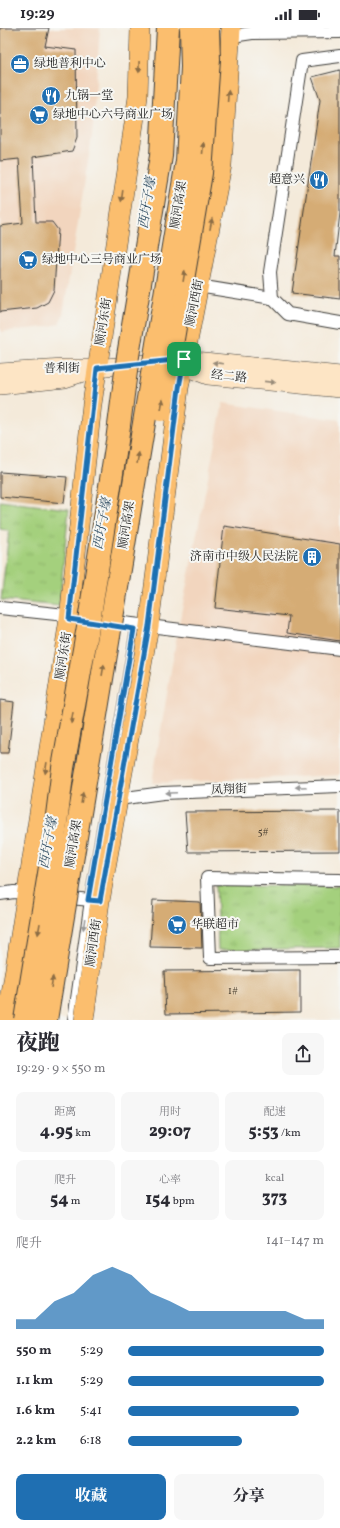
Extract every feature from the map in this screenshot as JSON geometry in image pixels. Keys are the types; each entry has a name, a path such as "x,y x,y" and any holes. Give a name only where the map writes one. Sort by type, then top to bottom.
{"highway":[{"path":"88,620 101,479 120,337 148,153 155,28"},
{"name":"顺河高架","path":"25,1020 52,855 63,768 117,441 128,356 161,156 168,28"},
{"name":"顺河高架","path":"46,1020 187,161 192,67 191,28"},
{"path":"107,647 132,559 154,448 201,172 209,59 208,28"}],"main road":[{"name":"顺河东街","path":"7,1020 27,893 88,620 97,368 138,97 140,28"},
{"name":"顺河西街","path":"84,1020 94,901 118,798 149,626 179,388 222,165 231,31"}],"street":[{"path":"231,31 252,33 340,32"},
{"path":"272,298 270,272 302,61 340,56"},
{"path":"198,286 272,298 288,314 340,323"},
{"path":"97,368 184,359"},
{"name":"经二路","path":"184,359 340,375"},
{"name":"经二路","path":"184,359 190,369 208,376 340,389"},
{"name":"普利街","path":"0,372 64,368 97,368"},
{"name":"普利街","path":"0,386 65,380 97,368"},
{"path":"0,608 88,620 340,649"},
{"name":"凤翔街","path":"118,798 163,793 340,786"},
{"path":"340,880 207,878 210,958 340,957"},
{"path":"0,894 14,892 94,901"}],"lane":[{"path":"71,1020 94,901 134,629 116,623"}],"shaded area":[{"path":"0,28 100,28 92,136 63,315 59,324 0,332"},
{"name":"济南市中级人民法院","path":"223,403 340,420 340,775 152,783 178,629"}],"green space":[{"path":"0,501 69,509 59,606 1,600 9,531 0,529"},
{"path":"216,885 340,886 340,948 218,950"}],"building":[{"path":"0,28 49,28 45,46 76,50 77,138 72,151 33,157 36,222 52,222 58,230 54,290 48,302 37,308 0,312 0,226 23,223 19,159 0,161"},
{"path":"340,70 340,213 335,256 340,256 340,299 292,293 320,100 312,77"},
{"path":"0,472 67,477 64,503 0,497"},
{"path":"224,526 340,544 340,641 287,633 289,616 215,608"},
{"path":"0,700 14,702 8,753 0,753"},
{"path":"340,811 340,851 188,852 185,812"},
{"name":"华联超市","path":"153,900 200,902 202,948 150,947"},
{"path":"300,970 300,1012 166,1014 164,971"}],"waterway":[{"name":"西圩子壕","path":"72,785 82,723"}],"place":[{"name":"绿地普利中心","path":"20,64"},
{"name":"九锅一堂","path":"51,96"},
{"name":"绿地中心六号商业广场","path":"39,115"},
{"name":"超意兴","path":"319,180"},
{"name":"绿地中心三号商业广场","path":"28,260"},
{"name":"济南市中级人民法院","path":"312,557"},
{"name":"华联超市","path":"177,925"}],"route":[{"path":"184,359 149,626 100,901 88,900 134,629 116,625 69,619 97,368 184,359"}]}
